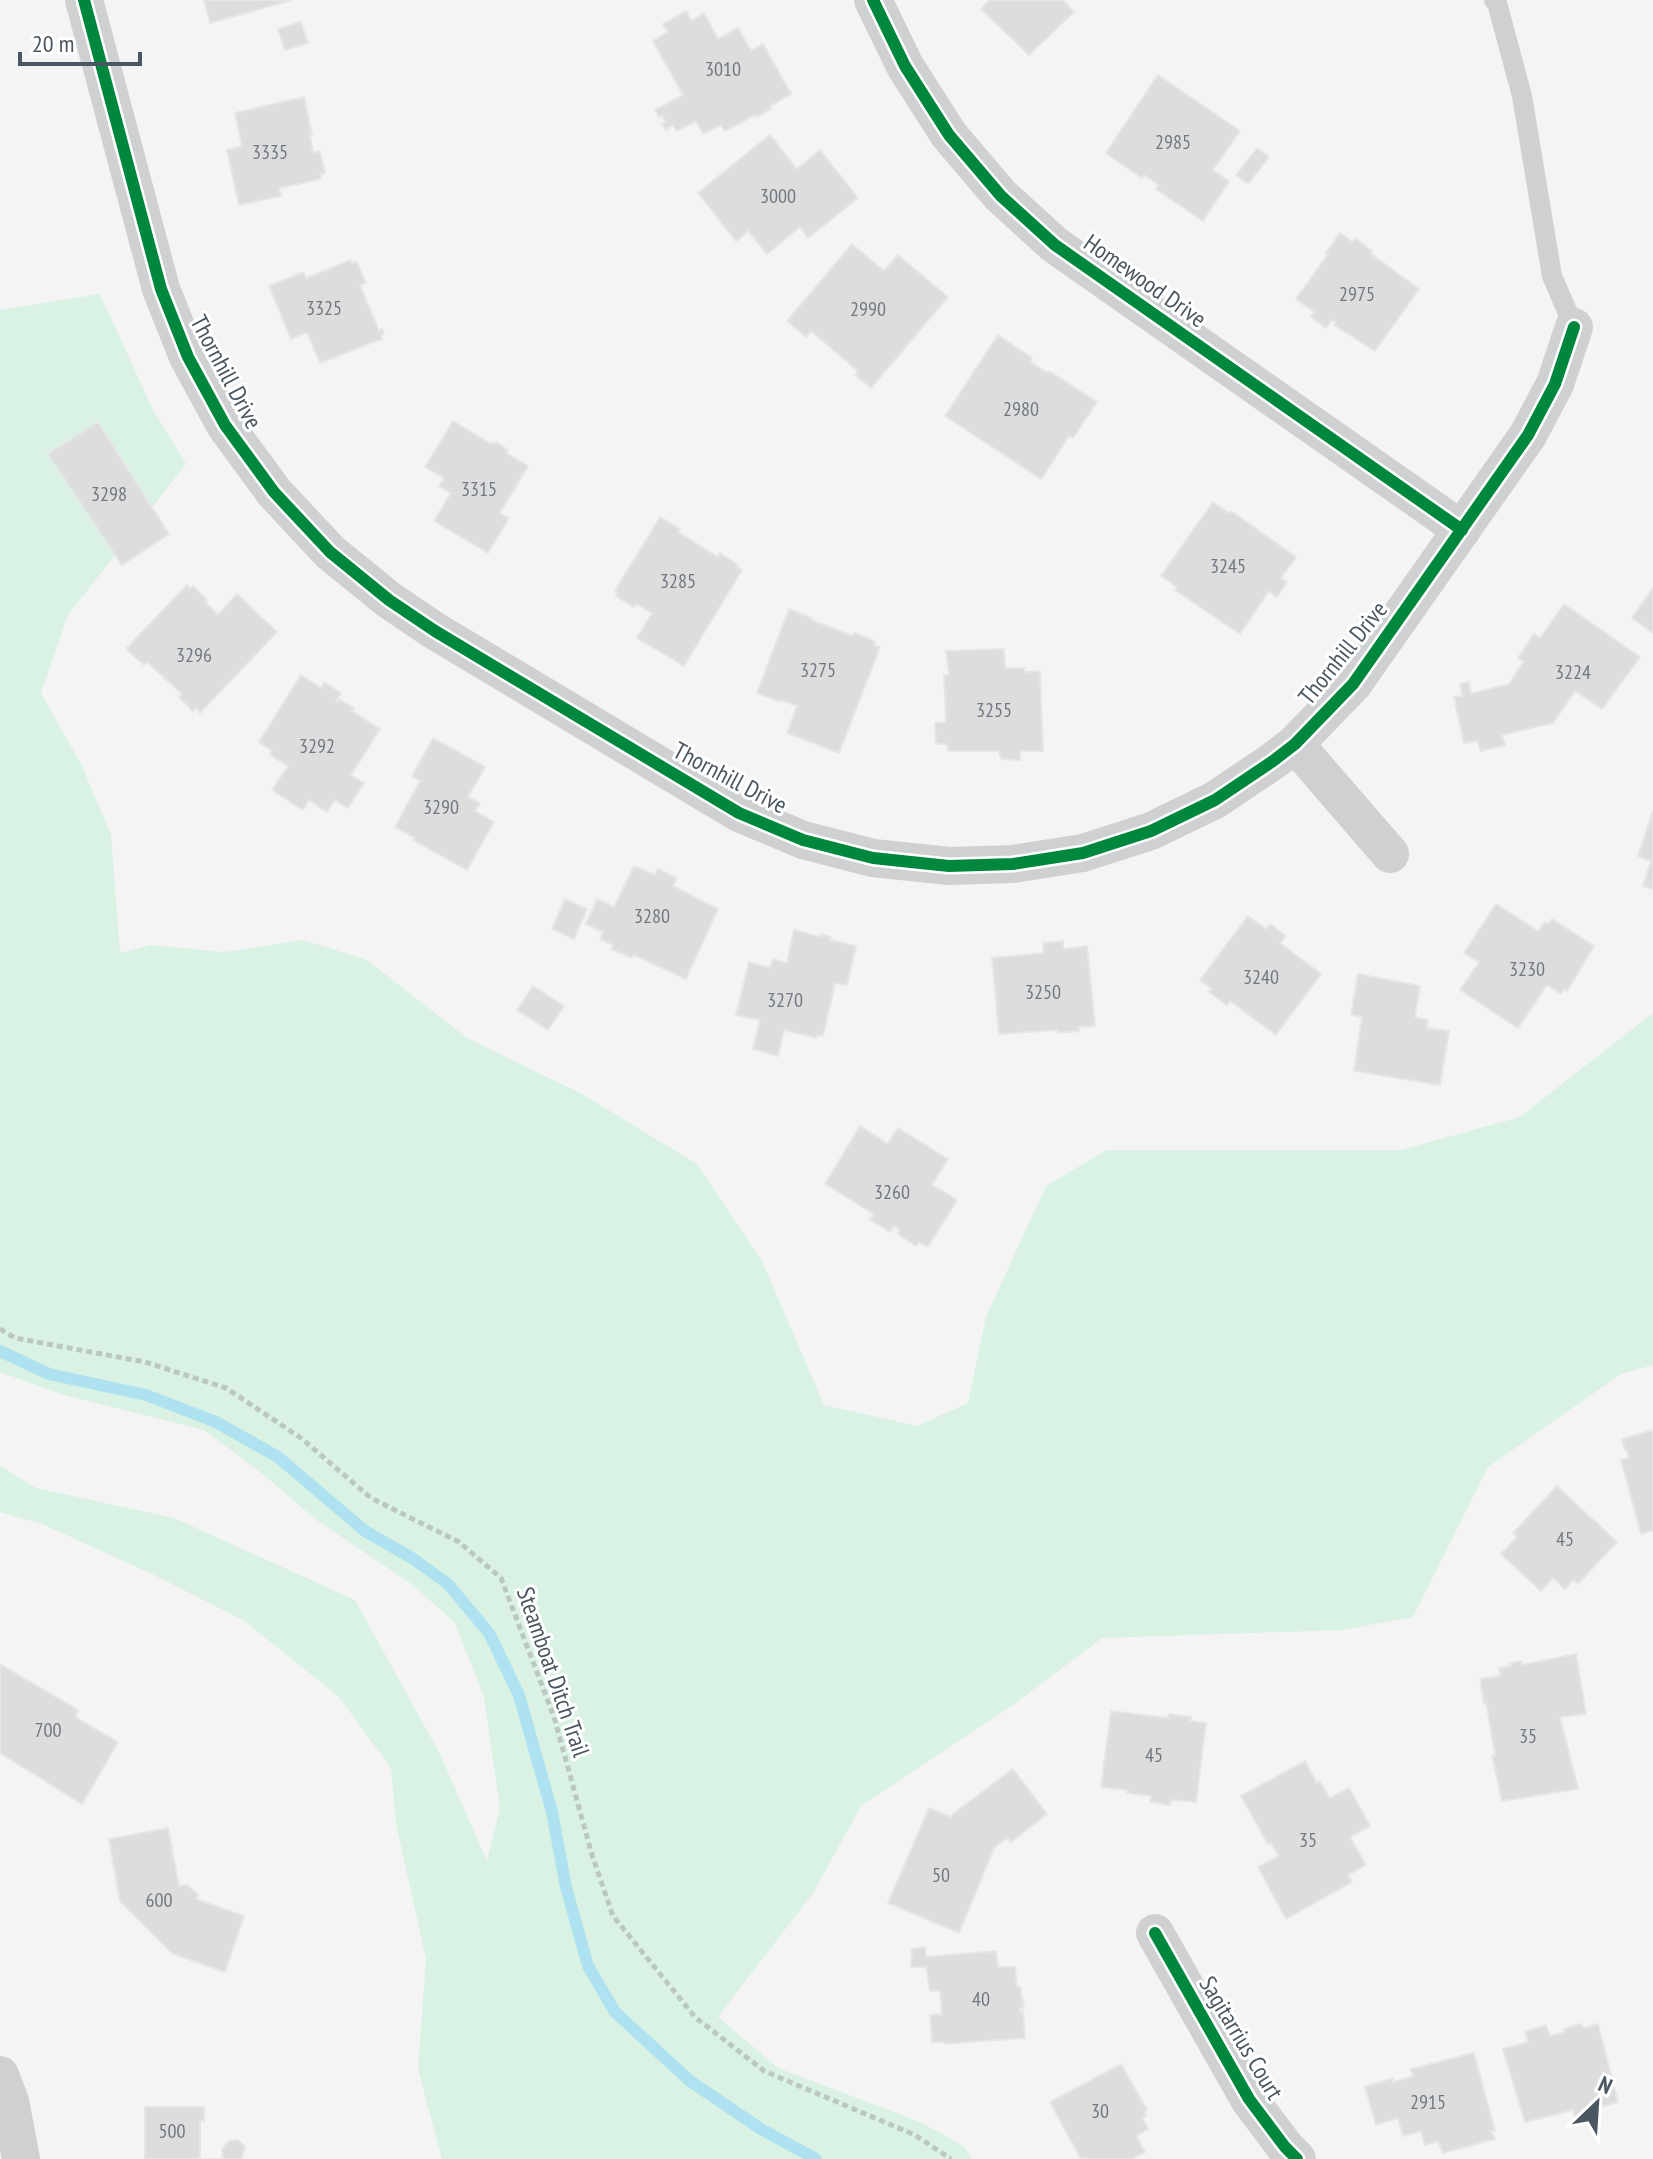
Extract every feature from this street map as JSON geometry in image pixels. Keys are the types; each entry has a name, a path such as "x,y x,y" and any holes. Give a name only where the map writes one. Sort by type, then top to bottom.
{"street":[{"name":"Thornhill Drive","path":"84,0 161,289 188,357 225,425 274,492 330,552 389,600 435,631 739,813 803,840 873,858 949,866 1013,864 1083,853 1151,831 1215,800 1273,761 1295,744 1353,684 1528,435 1555,384 1574,327"},
{"name":"Homewood Drive","path":"873,0 905,66 949,135 1001,196 1044,235 1462,530"},
{"path":"1295,744 1390,854"},
{"name":"Sagitarrius Court","path":"1155,1933 1249,2099 1297,2159"},
{"path":"0,2075 10,2101 21,2159"}],"lane":[{"path":"1494,0 1522,96 1552,276 1574,327"}],"green space":[{"path":"100,294 152,408 186,464 68,615 41,693 82,766 111,835 120,953 151,945 224,952 303,940 367,960 467,1038 582,1094 697,1164 762,1261 824,1405 917,1426 968,1403 986,1317 1046,1186 1107,1150 1401,1150 1520,1117 1653,1013 1653,1365 1621,1374 1488,1467 1413,1617 1342,1630 1102,1638 1010,1707 861,1806 813,1893 718,2017 778,2068 920,2122 964,2146 972,2159 442,2159 418,2069 426,1959 396,1824 391,1768 339,1697 243,1620 42,1524 0,1512 0,1466 36,1488 174,1518 355,1600 440,1754 487,1861 500,1808 484,1697 455,1623 413,1585 318,1521 204,1430 64,1395 0,1372 0,310"}],"building":[{"path":"204,0 292,0 210,23"},
{"path":"990,0 1063,0 1074,12 1029,55 981,9"},
{"path":"686,11 691,21 704,13 718,39 738,28 751,51 763,44 791,94 769,107 771,109 725,131 721,125 703,134 696,121 677,131 673,125 666,130 662,124 666,122 655,110 683,95 653,41 668,32 663,24"},
{"path":"301,22 308,43 285,50 278,29"},
{"path":"1158,75 1240,131 1213,170 1229,181 1203,221 1156,189 1159,185 1144,175 1142,178 1106,153"},
{"path":"304,97 313,152 320,151 325,173 320,174 321,179 279,188 281,196 239,205 227,150 242,146 235,113"},
{"path":"770,135 797,169 820,150 858,198 808,238 800,227 767,254 748,231 736,241 698,193"},
{"path":"1257,148 1269,157 1248,184 1236,175"},
{"path":"1340,233 1353,242 1355,238 1372,251 1371,254 1419,289 1375,351 1334,325 1336,322 1332,320 1326,328 1311,317 1314,312 1296,299"},
{"path":"852,244 884,271 898,255 948,297 871,388 855,375 858,371 811,331 806,337 787,321"},
{"path":"351,260 352,264 357,262 366,283 360,285 379,331 382,329 384,334 381,335 382,339 320,363 307,332 291,339 269,286 304,272 306,278"},
{"path":"998,335 1032,358 1030,362 1097,402 1073,438 1069,436 1041,479 945,416"},
{"path":"453,421 491,444 496,442 508,450 506,453 528,466 500,513 509,518 488,553 434,521 451,493 439,486 444,478 425,467"},
{"path":"98,422 169,534 122,565 48,454"},
{"path":"1213,502 1229,513 1231,511 1296,557 1281,578 1287,582 1277,597 1269,591 1240,634 1175,590 1177,587 1161,576"},
{"path":"660,517 680,529 678,532 718,557 720,553 742,570 684,666 637,638 652,613 636,604 634,607 616,596 618,593 615,591"},
{"path":"187,585 190,588 193,586 218,615 237,594 277,632 200,713 196,708 193,711 179,697 182,694 147,662 144,665 126,649"},
{"path":"1653,588 1653,633 1632,618"},
{"path":"1564,604 1640,657 1602,709 1575,691 1553,723 1502,735 1505,745 1481,751 1477,741 1464,743 1454,697 1463,696 1460,684 1469,682 1471,694 1509,684 1524,661 1518,658 1534,634 1540,638"},
{"path":"789,609 853,636 855,633 875,641 874,645 880,647 839,753 787,733 797,706 757,693"},
{"path":"1004,649 1005,668 1040,671 1043,751 1020,751 1020,760 1001,759 999,751 948,751 947,744 936,744 935,723 946,722 944,675 949,675 946,651"},
{"path":"301,675 321,688 324,682 341,693 336,701 339,699 354,708 352,711 380,729 351,775 364,783 348,808 335,800 327,812 309,800 303,810 272,790 288,766 270,755 272,751 259,742"},
{"path":"433,738 485,767 468,797 480,803 475,811 494,822 467,870 395,827 420,781 412,776"},
{"path":"1653,811 1653,889 1643,886 1651,861 1638,856"},
{"path":"634,866 655,875 658,869 677,878 673,886 718,909 686,979 634,955 632,958 611,949 613,945 600,939 603,932 586,924 597,899 614,907"},
{"path":"565,899 587,909 574,939 552,929"},
{"path":"1496,904 1538,931 1552,919 1594,946 1567,991 1564,989 1561,994 1547,985 1518,1028 1460,990 1479,962 1464,953"},
{"path":"1248,916 1266,929 1270,924 1286,936 1280,943 1321,974 1276,1035 1230,1001 1227,1005 1209,992 1212,989 1200,980"},
{"path":"794,930 821,937 821,934 831,937 830,940 856,946 847,985 835,983 823,1036 817,1035 817,1038 784,1030 778,1056 753,1049 760,1020 736,1015 749,962 770,968 773,959 787,963"},
{"path":"1063,941 1063,949 1087,946 1095,1026 1058,1033 1058,1030 999,1034 992,958 1044,953 1043,943"},
{"path":"1358,974 1420,986 1415,1017 1428,1020 1427,1028 1449,1031 1440,1085 1354,1071 1362,1017 1351,1015"},
{"path":"533,986 564,1006 548,1030 517,1010"},
{"path":"860,1126 888,1144 898,1128 948,1159 932,1185 957,1200 928,1247 919,1242 916,1246 898,1234 900,1230 894,1226 890,1232 870,1220 874,1214 825,1184"},
{"path":"1653,1430 1653,1530 1641,1534 1621,1460 1629,1458 1622,1439"},
{"path":"1557,1486 1617,1542 1578,1584 1573,1580 1565,1589 1553,1578 1541,1591 1501,1554 1517,1537 1513,1533"},
{"path":"1576,1654 1586,1714 1560,1717 1578,1789 1502,1801 1480,1679 1500,1676 1499,1668 1511,1666 1510,1663 1521,1661 1522,1665"},
{"path":"0,1664 78,1710 75,1717 118,1742 82,1804 0,1753"},
{"path":"1111,1711 1168,1718 1169,1714 1206,1723 1196,1802 1171,1800 1170,1805 1150,1802 1151,1796 1101,1787"},
{"path":"1305,1761 1330,1798 1349,1788 1370,1826 1350,1837 1366,1865 1348,1875 1352,1882 1286,1919 1258,1867 1279,1856 1271,1843 1268,1844 1241,1796"},
{"path":"1013,1769 1047,1814 1011,1842 1007,1838 994,1848 959,1933 888,1903 929,1808 951,1817"},
{"path":"168,1828 179,1886 187,1885 198,1894 196,1899 244,1916 225,1972 173,1954 120,1901 109,1839"},
{"path":"925,1947 926,1957 996,1951 998,1967 1015,1967 1024,2008 1020,2008 1020,2012 1023,2011 1025,2038 944,2044 932,2042 930,2015 942,2014 940,1991 930,1991 926,1967 911,1967 912,1949"},
{"path":"1581,2024 1583,2028 1598,2024 1618,2102 1595,2109 1596,2115 1576,2121 1573,2110 1525,2122 1503,2049 1528,2042 1525,2032 1546,2025 1550,2036"},
{"path":"1474,2053 1495,2139 1443,2153 1438,2141 1425,2145 1421,2131 1403,2136 1398,2118 1376,2125 1365,2087 1393,2078 1393,2082 1413,2076 1411,2069"},
{"path":"1121,2064 1147,2110 1142,2118 1148,2129 1136,2136 1145,2152 1132,2159 1081,2159 1050,2102"},
{"path":"145,2107 204,2107 204,2121 200,2120 200,2159 145,2159"},
{"path":"238,2140 245,2146 241,2159 223,2159 222,2149 229,2141"}],"waterway":[{"path":"0,1351 49,1374 146,1395 216,1422 278,1457 365,1531 412,1558 448,1584 489,1633 519,1695 552,1812 566,1887 588,1966 615,2012 690,2081 761,2129 816,2159"}],"cycle path":[{"path":"84,0 161,289 188,357 225,425 274,492 330,552 389,600 435,631 739,813 803,840 873,858 949,866 1013,864 1083,853 1151,831 1215,800 1273,761 1295,744 1353,684 1528,435 1555,384 1574,327"},
{"path":"873,0 905,66 949,135 1001,196 1055,245 1462,530"},
{"path":"1155,1933 1249,2099 1297,2159"}]}
